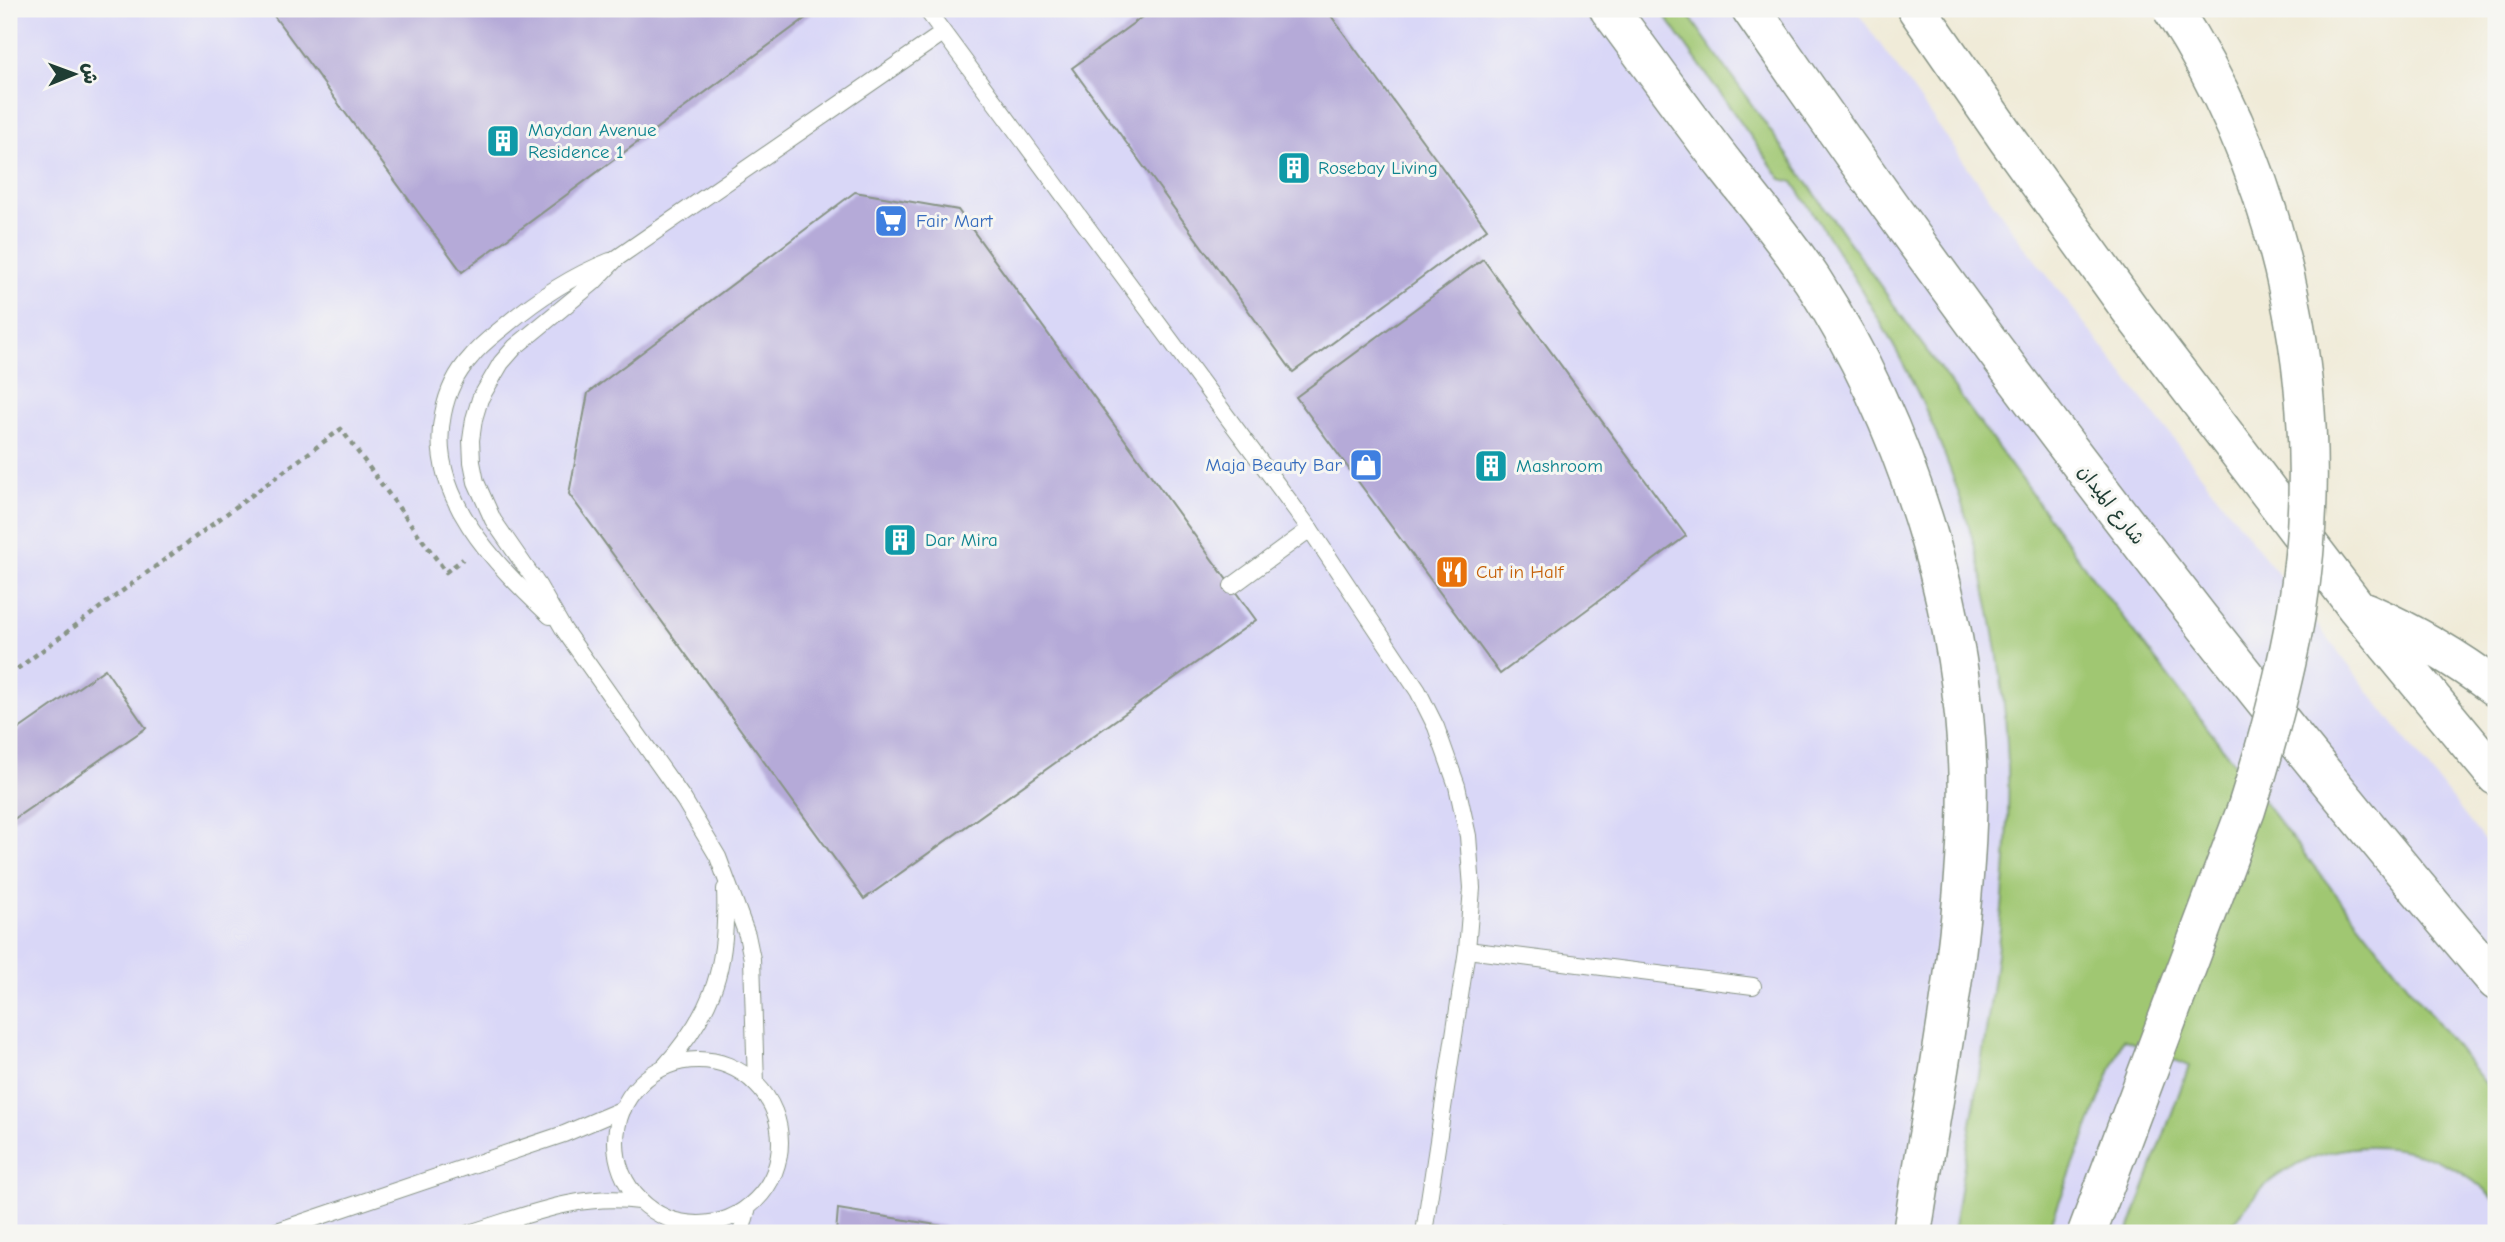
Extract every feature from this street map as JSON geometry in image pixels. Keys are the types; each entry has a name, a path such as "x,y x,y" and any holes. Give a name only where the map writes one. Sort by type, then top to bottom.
{"main road":[{"path":"1609,9 1772,224 1813,282 1849,342 1881,407 1908,472 1933,551 1947,608 1959,678 1966,749 1967,820 1964,891 1955,962 1912,1233"},
{"name":"شارع الميدان","path":"1751,9 1960,304 2102,494 2248,681 2496,981"},
{"path":"1917,9 2134,315 2357,608 2496,776"},
{"path":"2087,1233 2246,810 2268,741 2297,607 2305,542 2308,475 2305,408 2298,342 2285,276 2268,212 2245,149 2218,88 2172,9"},
{"path":"2357,608 2407,630 2442,650 2496,688"}],"lane":[{"path":"926,9 1310,529 1418,691 1436,727 1457,786 1468,836 1472,888 1467,950 1424,1233"},
{"path":"756,1084 752,959 747,936 718,857 697,821 564,630 483,502 472,461 474,419 480,399 501,363 515,347 594,282 617,258 943,33"},
{"path":"564,630 510,575 456,504 445,480 440,429 445,403 455,380 469,358 485,342 533,303 586,270 617,258"},
{"path":"1232,586 1310,529"},
{"path":"664,1067 694,1030 715,987 725,941 725,879"},
{"path":"1467,950 1753,986"},
{"path":"664,1218 701,1224 720,1222 738,1215 766,1189 774,1173 780,1154 780,1135 776,1116 768,1099 756,1084 740,1071 722,1063 683,1061 664,1067 633,1091 623,1108 617,1127 619,1167 628,1185 640,1201 664,1218 676,1233"},
{"path":"271,1233 564,1134 623,1108"},
{"path":"469,1233 577,1201 598,1198 640,1201"},
{"path":"741,1233 748,1207"}],"path":[{"path":"9,675 341,429 446,572 484,544"}],"shaded area":[{"path":"9,9 1855,9 2019,239 2496,856 2496,1233 9,1233"}],"green space":[{"path":"1660,9 1684,9 1911,329 2093,578 2280,823 2496,1097 2496,1201 2473,1181 2448,1165 2420,1154 2391,1148 2361,1147 2332,1152 2303,1162 2276,1177 2255,1196 2226,1233 2128,1233 2189,1066 2123,1039 2047,1233 1953,1233 1992,990 2007,844 2006,724 1999,664 1974,545 1935,431 1883,327 1793,182 1781,179"}],"building":[{"name":"Maydan Avenue Residence 1","path":"269,9 818,9 462,272"},
{"name":"Rosebay Living","path":"1153,9 1326,9 1487,229 1293,372 1072,68"},
{"name":"Dar Mira","path":"855,192 958,210 1256,620 864,899 569,494 588,393"},
{"name":"Mashroom","path":"1483,259 1686,536 1500,674 1296,397"},
{"path":"105,669 146,728 11,821 9,736"},
{"path":"838,1209 980,1232 980,1233 836,1233"},
{"path":"1503,1225 1543,1232 1543,1233 1502,1233"}],"place":[{"name":"Maydan Avenue Residence 1","path":"503,141"},
{"name":"Rosebay Living","path":"1294,168"},
{"name":"Fair Mart","path":"891,221"},
{"name":"Maja Beauty Bar","path":"1366,465"},
{"name":"Mashroom","path":"1491,466"},
{"name":"Dar Mira","path":"900,540"},
{"name":"Cut in Half","path":"1452,572"}]}
